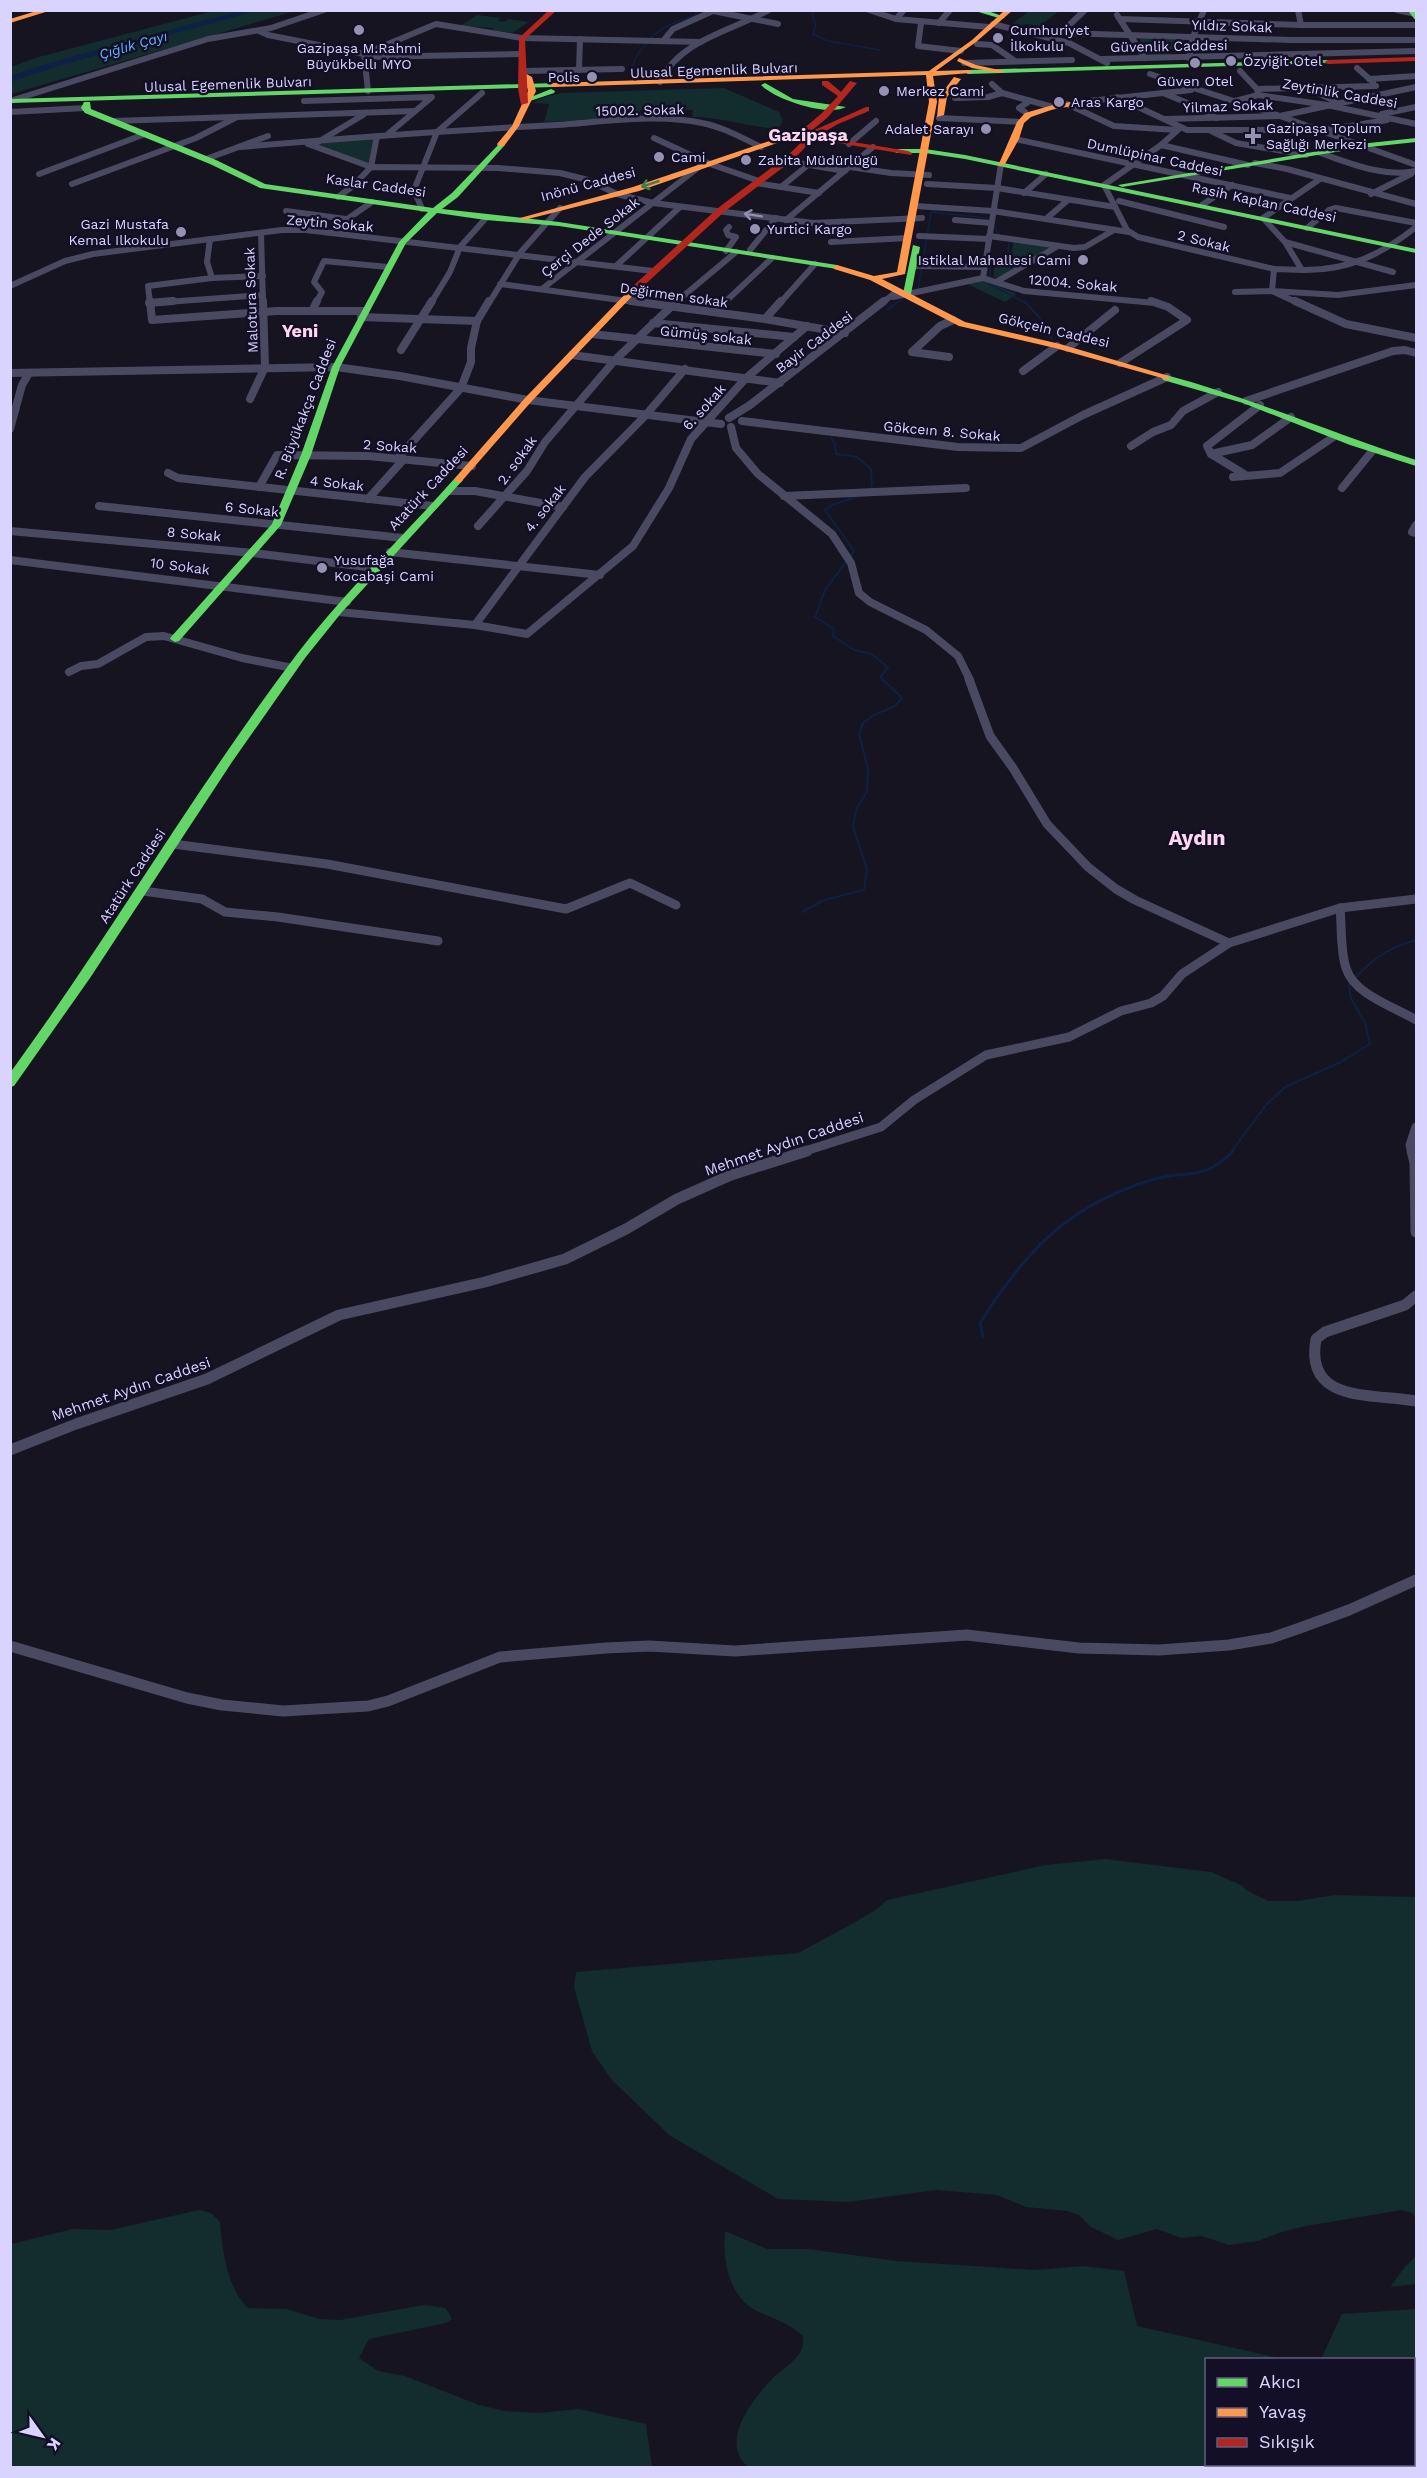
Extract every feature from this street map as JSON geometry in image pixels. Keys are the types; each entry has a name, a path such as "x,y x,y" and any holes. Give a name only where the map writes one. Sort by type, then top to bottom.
{"main road":[{"path":"10,21 49,10"},
{"path":"526,87 521,54 522,38 554,10"},
{"path":"975,10 999,21"},
{"path":"930,154 933,102 947,73 999,21 1019,10"},
{"path":"899,294 920,266 918,212 947,73 999,21"},
{"name":"Ulusal Egemenlik Bulvarı","path":"12,104 482,93 526,87 551,91 765,85 853,82 1013,67 1416,59"},
{"name":"Ulusal Egemenlik Bulvarı","path":"12,104 86,106 361,96 526,87 947,73 1150,74 1416,67"},
{"path":"808,135 853,82"},
{"path":"825,83 838,101"},
{"path":"765,85 769,90 798,104 838,101"},
{"name":"R. Büyükakça Caddesi","path":"174,639 276,525 306,455 336,368 388,267 403,242 429,209 455,195 482,167 515,126 526,87"},
{"name":"Atatürk Caddesi","path":"10,1083 63,1012 220,769 293,668 375,568 472,466 528,400 653,271 721,210 786,161 808,135 849,114 866,109 838,101"},
{"path":"1001,164 1015,139 1023,117 1053,107 1089,101"},
{"name":"Kaslar Caddesi","path":"86,106 113,121 206,159 256,184 486,219 546,223 683,243"},
{"name":"Rasih Kaplan Caddesi","path":"808,135 849,144 1001,164 1120,193 1202,205 1416,251"},
{"name":"Inönü Caddesi","path":"515,221 617,194 761,147 808,135"},
{"path":"1120,193 1183,175 1414,139"},
{"path":"899,294 901,274 920,237"},
{"name":"Gökçein Caddesi","path":"683,243 845,268 873,278 899,294 953,320 983,330 1062,347 1218,392 1260,405 1373,450 1416,463"},
{"path":"873,278 901,274"}],"street":[{"path":"12,104 208,39 259,30 324,10"},
{"path":"660,82 663,72 700,42 769,10"},
{"path":"868,10 896,19 921,23 999,21 1046,36 1112,64 1140,49"},
{"path":"896,19 904,10"},
{"path":"939,23 951,10"},
{"path":"1061,33 1085,10"},
{"path":"1189,58 1193,37 1204,10"},
{"path":"1298,10 1301,26"},
{"path":"1397,10 1414,16"},
{"path":"663,41 673,29 713,11 778,24"},
{"path":"1145,58 1119,17 1199,23 1301,26 1414,16"},
{"path":"921,23 918,46 947,73"},
{"path":"365,55 436,24 522,38 700,42"},
{"path":"1290,25 1291,40"},
{"path":"259,30 268,35 365,55 521,54"},
{"name":"Yıldız Sokak","path":"1046,36 1061,33 1291,40 1416,40"},
{"path":"579,70 580,39"},
{"path":"1304,40 1311,54"},
{"path":"977,44 992,45 1013,67 1072,60"},
{"name":"Güvenlik Caddesi","path":"1102,59 1112,64 1145,58 1416,51"},
{"path":"357,113 365,82 365,55"},
{"path":"1357,68 1387,93"},
{"path":"526,87 579,70 622,69"},
{"path":"1240,71 1258,92"},
{"path":"1150,74 1280,116 1416,165"},
{"path":"1369,79 1416,76"},
{"path":"526,87 616,81"},
{"path":"992,84 1002,93 1053,107"},
{"path":"1235,101 1258,92 1376,86"},
{"path":"1327,105 1416,87"},
{"path":"1307,88 1339,103"},
{"path":"1089,101 1197,89"},
{"name":"Zeytinlik Caddesi","path":"1258,92 1416,124"},
{"path":"429,209 414,190 437,132 482,93"},
{"path":"955,98 988,97 1002,93"},
{"path":"1162,93 1216,118"},
{"path":"304,101 361,96 432,97 388,134"},
{"path":"1117,97 1165,119 1178,130"},
{"path":"939,118 1023,117 1020,108 1030,101"},
{"path":"1067,104 1114,126 1178,130 1315,130 1393,118"},
{"name":"Yilmaz Sokak","path":"1165,119 1280,116 1327,105"},
{"path":"1378,115 1416,107"},
{"path":"113,121 415,111"},
{"path":"318,142 367,113"},
{"path":"72,183 218,129 237,117"},
{"name":"15002. Sokak","path":"240,147 515,126 685,120 704,123 733,133 761,147"},
{"path":"849,144 876,121"},
{"path":"1129,232 1120,193 1133,166 1178,130"},
{"path":"1261,148 1274,130"},
{"path":"1210,131 1228,141 1261,148 1313,154 1370,168 1414,172"},
{"path":"39,174 145,134"},
{"path":"206,159 268,136"},
{"path":"338,197 371,167 378,136"},
{"path":"654,138 710,164 781,188 819,194"},
{"name":"Dumlüpinar Caddesi","path":"1015,139 1290,198"},
{"name":"2 Sokak","path":"304,143 371,167 482,167 570,175 617,194 653,202 813,224 918,212 993,211 1047,218 1129,232 1148,239 1274,269 1327,271 1388,245 1416,225"},
{"path":"1161,145 1320,179 1416,204"},
{"path":"786,220 873,147"},
{"path":"786,161 926,178 1068,200 1120,193 1224,227"},
{"path":"710,164 760,180"},
{"name":"Çerçi Dede Sokak","path":"542,289 617,233 653,202 710,164"},
{"path":"1001,164 984,267 990,280 1058,246"},
{"path":"781,188 808,165"},
{"path":"1371,194 1414,172"},
{"path":"1024,193 1046,174"},
{"path":"1302,270 1285,242 1263,218 1320,179"},
{"path":"1202,205 1232,185"},
{"path":"1406,202 1416,196"},
{"path":"1047,218 1068,200"},
{"path":"326,232 339,226 372,202"},
{"path":"616,266 680,207"},
{"path":"368,499 461,388 471,362 471,348 477,321 520,253 560,208"},
{"path":"1307,228 1329,210 1336,208 1416,225"},
{"path":"286,211 346,219"},
{"path":"750,250 776,218"},
{"path":"401,350 450,272 460,247 486,219"},
{"path":"955,220 992,223"},
{"path":"615,360 731,251 736,237 728,235 726,230 729,227"},
{"name":"Zeytin Sokak","path":"10,286 65,261 93,254 292,230 520,253 653,271"},
{"path":"831,242 920,237 989,237 1058,246 1085,247 1114,230"},
{"name":"Malotura Sokak","path":"250,399 265,367 261,232"},
{"path":"210,239 207,262 212,278"},
{"path":"1285,242 1357,260 1393,272"},
{"path":"714,312 772,258"},
{"path":"312,311 321,292 314,282 324,261 388,267"},
{"path":"765,319 815,264"},
{"path":"920,266 984,267"},
{"path":"1272,291 1274,269"},
{"path":"263,276 212,278 148,286 152,320 312,311 477,321"},
{"name":"12004. Sokak","path":"899,294 990,280 1024,291 1149,301 1168,307 1187,321 1120,363"},
{"name":"Değirmen sokak","path":"500,284 765,319 845,333"},
{"path":"1235,292 1272,291 1338,295 1416,285"},
{"path":"1272,291 1346,324 1416,338"},
{"name":"Bayir Caddesi","path":"722,424 724,420 750,405 899,294"},
{"path":"149,303 263,295"},
{"path":"1023,370 1062,347 1115,310"},
{"path":"729,349 740,332 754,318"},
{"path":"949,357 912,352 940,326 953,320"},
{"path":"653,323 794,338"},
{"path":"776,354 807,326"},
{"name":"Gümüş sokak","path":"592,334 776,354"},
{"path":"1246,401 1393,351 1405,350 1416,353"},
{"name":"6. sokak","path":"475,625 527,634 633,546 669,488 685,449 746,378 776,354"},
{"path":"572,355 780,383"},
{"name":"2. sokak","path":"478,526 527,471 545,442 615,360"},
{"path":"10,373 265,367 336,368 388,374 575,407 722,424 731,427 741,422"},
{"name":"4. sokak","path":"475,625 585,477 645,416 685,369"},
{"path":"10,429 21,397 22,380 29,373"},
{"name":"Gökceın 8. Sokak","path":"741,422 958,447 1021,448 1083,415 1167,377"},
{"path":"1131,446 1153,432 1171,425 1183,411 1218,392"},
{"name":"Bayir Caddesi","path":"741,422 750,405"},
{"path":"1244,474 1211,454 1207,449 1210,443 1260,405"},
{"path":"1211,454 1252,445 1291,417"},
{"path":"729,418 741,422"},
{"path":"731,427 736,448 758,474 832,534 851,563 859,593 876,605 926,630 958,656 972,685 983,722 990,736 1013,768 1047,824 1088,867 1116,889 1135,900 1229,943"},
{"path":"1233,477 1244,474 1280,473 1335,436"},
{"path":"1342,488 1373,450"},
{"name":"2 Sokak","path":"259,487 277,455 400,459 472,466"},
{"name":"4 Sokak","path":"168,473 178,478 433,506"},
{"path":"784,496 966,488"},
{"path":"449,491 475,491 563,507"},
{"name":"6 Sokak","path":"99,506 403,538"},
{"path":"1416,525 1412,532 1416,533"},
{"name":"8 Sokak","path":"10,531 253,553 375,568"},
{"path":"390,552 519,564 600,575"},
{"name":"10 Sokak","path":"10,560 224,585 343,607 475,625"},
{"path":"69,672 81,666 98,664 146,637 174,639 242,658 293,668"},
{"path":"173,844 327,864 567,909 630,883 676,905"},
{"path":"143,891 202,899 225,912 278,917 438,940"},
{"name":"Mehmet Aydın Caddesi","path":"14,1446 109,1411 186,1387 339,1315 497,1279 565,1259 600,1243 677,1199 731,1175 881,1127 914,1100 986,1055 1069,1037 1121,1011 1151,1003 1163,996 1182,974 1229,943 1340,908 1416,899"},
{"path":"1340,908 1344,958 1352,979 1367,993 1416,1020"},
{"path":"1416,1127 1410,1145 1415,1163 1416,1232"},
{"path":"1416,1296 1405,1305 1324,1332 1316,1339 1313,1358 1322,1380 1337,1390 1416,1401"},
{"path":"10,1646 187,1698 222,1705 284,1710 368,1706 388,1701 500,1657 606,1648 649,1646 735,1651 967,1635 1079,1648 1159,1650 1229,1645 1271,1638 1300,1628 1349,1610 1416,1580"}],"green space":[{"path":"213,11 295,11 11,94 11,67 35,58"},
{"path":"1029,11 1059,11 1040,26 1025,24 1021,27 1012,24"},
{"path":"1059,11 1082,11 1078,13"},
{"path":"477,15 501,18 498,21 504,22 508,19 529,22 512,33 491,30 494,28 460,26"},
{"path":"1138,37 1184,38 1184,49 1172,49 1170,55 1150,56"},
{"path":"724,88 779,112 783,121 778,129 692,117 693,110 640,110 642,118 544,122 549,104 533,103 544,97 561,93"},
{"path":"377,136 371,167 304,143"},
{"path":"1014,239 1055,246 999,279 994,277 994,261 1011,258"},
{"path":"983,280 1017,294 1005,302 967,284"},
{"path":"1105,1859 1211,1872 1241,1885 1268,1901 1297,1901 1335,1895 1416,1897 1416,2219 1412,2213 1402,2210 1306,2226 1258,2241 1229,2245 1202,2236 1181,2238 1157,2229 1118,2240 1091,2227 1079,2215 1067,2211 1026,2207 997,2195 936,2190 849,2202 778,2199 669,2135 611,2079 592,2051 574,1987 576,1972 798,1953 877,1909 887,1900 1046,1865"},
{"path":"199,2210 211,2213 220,2222 224,2256 230,2279 248,2308 286,2309 320,2319 340,2320 424,2305 446,2308 452,2319 446,2323 369,2339 359,2358 378,2371 405,2376 479,2405 505,2411 540,2413 578,2409 646,2424 652,2467 11,2467 11,2244 73,2229 110,2230"},
{"path":"725,2231 767,2249 808,2249 897,2261 1033,2270 1083,2266 1124,2271 1137,2326 1279,2358 1205,2358 1205,2466 1415,2466 1415,2358 1321,2358 1342,2314 1416,2309 1416,2467 748,2467 740,2457 737,2446 742,2422 748,2409 764,2388 799,2354 803,2336 788,2325 749,2306 741,2298 730,2278 724,2242"},
{"path":"1416,2256 1416,2284 1390,2287 1405,2267"}],"waterway":[{"name":"Çığlık Çayı","path":"10,79 59,63 255,10"},
{"path":"630,75 635,60 650,39 669,25 696,15 696,10"},
{"path":"816,10 812,14 816,26 813,34 828,41 880,50"},
{"path":"918,290 931,212 987,218"},
{"path":"994,225 1000,236"},
{"path":"1009,241 1008,257 991,260 989,284 1026,303"},
{"path":"897,303 904,298"},
{"path":"887,310 899,301"},
{"path":"1026,303 1039,317 1052,339"},
{"path":"831,437 835,444 836,454 857,457 871,469 872,489 869,491"},
{"path":"802,912 824,900 864,890 867,869 853,827 856,810 867,791 868,769 859,734 863,723 874,715 895,706 902,698 880,677 888,668 872,654 854,650 833,636 834,629 815,617 825,590 854,551 825,510 832,505 864,494"},
{"path":"1231,1152 1266,1105 1285,1087 1341,1062 1370,1044 1365,1022 1351,999 1349,985 1378,957 1416,940"},
{"path":"983,1337 980,1323 1014,1275 1050,1235 1071,1219 1093,1204 1148,1181 1193,1174 1212,1168 1233,1151"}],"traffic: fast":[{"path":"975,10 1002,17"},
{"path":"1412,12 1416,19"},
{"path":"968,72 1328,62"},
{"path":"10,101 553,85"},
{"path":"765,85 791,101 842,107"},
{"path":"530,99 551,91"},
{"path":"87,104 85,108 88,111 213,162 263,186 486,218 559,224 837,267"},
{"path":"1122,185 1360,146 1416,140"},
{"path":"175,639 276,525 306,455 336,367 403,242 423,220 455,195 501,144"},
{"path":"899,151 925,151 965,157 1416,251"},
{"path":"907,294 916,247"},
{"path":"1166,378 1246,401 1353,443 1416,463"},
{"path":"10,1083 48,1031 227,762 301,656 339,610 458,480"}],"traffic: slow":[{"path":"10,21 49,10"},
{"path":"929,76 934,69 974,41 1010,10"},
{"path":"959,60 974,67 1000,71"},
{"path":"553,85 968,72"},
{"path":"501,144 515,126 532,91 528,77 523,74"},
{"path":"874,278 901,274 933,102 930,77"},
{"path":"940,115 943,97 957,79"},
{"path":"1001,164 1015,139 1021,122 1028,115 1053,107 1089,101"},
{"path":"524,218 636,189 805,132"},
{"path":"837,267 873,278 962,324 1057,346 1166,378"},
{"path":"458,480 528,400 635,289"}],"traffic: jam":[{"path":"524,103 522,38 554,10"},
{"path":"1328,62 1416,59"},
{"path":"825,83 841,95"},
{"path":"853,83 825,115 805,132 812,137 908,153"},
{"path":"635,289 721,210 790,158 813,135 835,122 866,109"}],"place":[{"name":"Gazipaşa M.Rahmi Büyükbellı MYO","path":"359,30"},
{"name":"Cumhuriyet İlkokulu","path":"998,38"},
{"name":"Özyiğit Otel","path":"1231,61"},
{"name":"Güven Otel","path":"1195,63"},
{"name":"Polis","path":"592,77"},
{"name":"Merkez Cami","path":"884,91"},
{"name":"Aras Kargo","path":"1059,102"},
{"name":"Adalet Sarayı","path":"986,129"},
{"name":"Gazipaşa Toplum Sağlığı Merkezi","path":"1253,136"},
{"name":"Cami","path":"659,157"},
{"name":"Zabita Müdürlügü","path":"746,160"},
{"name":"Yurtici Kargo","path":"755,229"},
{"name":"Gazi Mustafa Kemal Ilkokulu","path":"181,232"},
{"name":"Istiklal Mahallesi Cami","path":"1083,260"},
{"name":"Yusufağa Kocabaşi Cami","path":"322,568"}],"district":[{"name":"Gazipaşa","path":"808,135"},
{"name":"Yeni","path":"300,331"},
{"name":"Aydın","path":"1197,838"}]}
